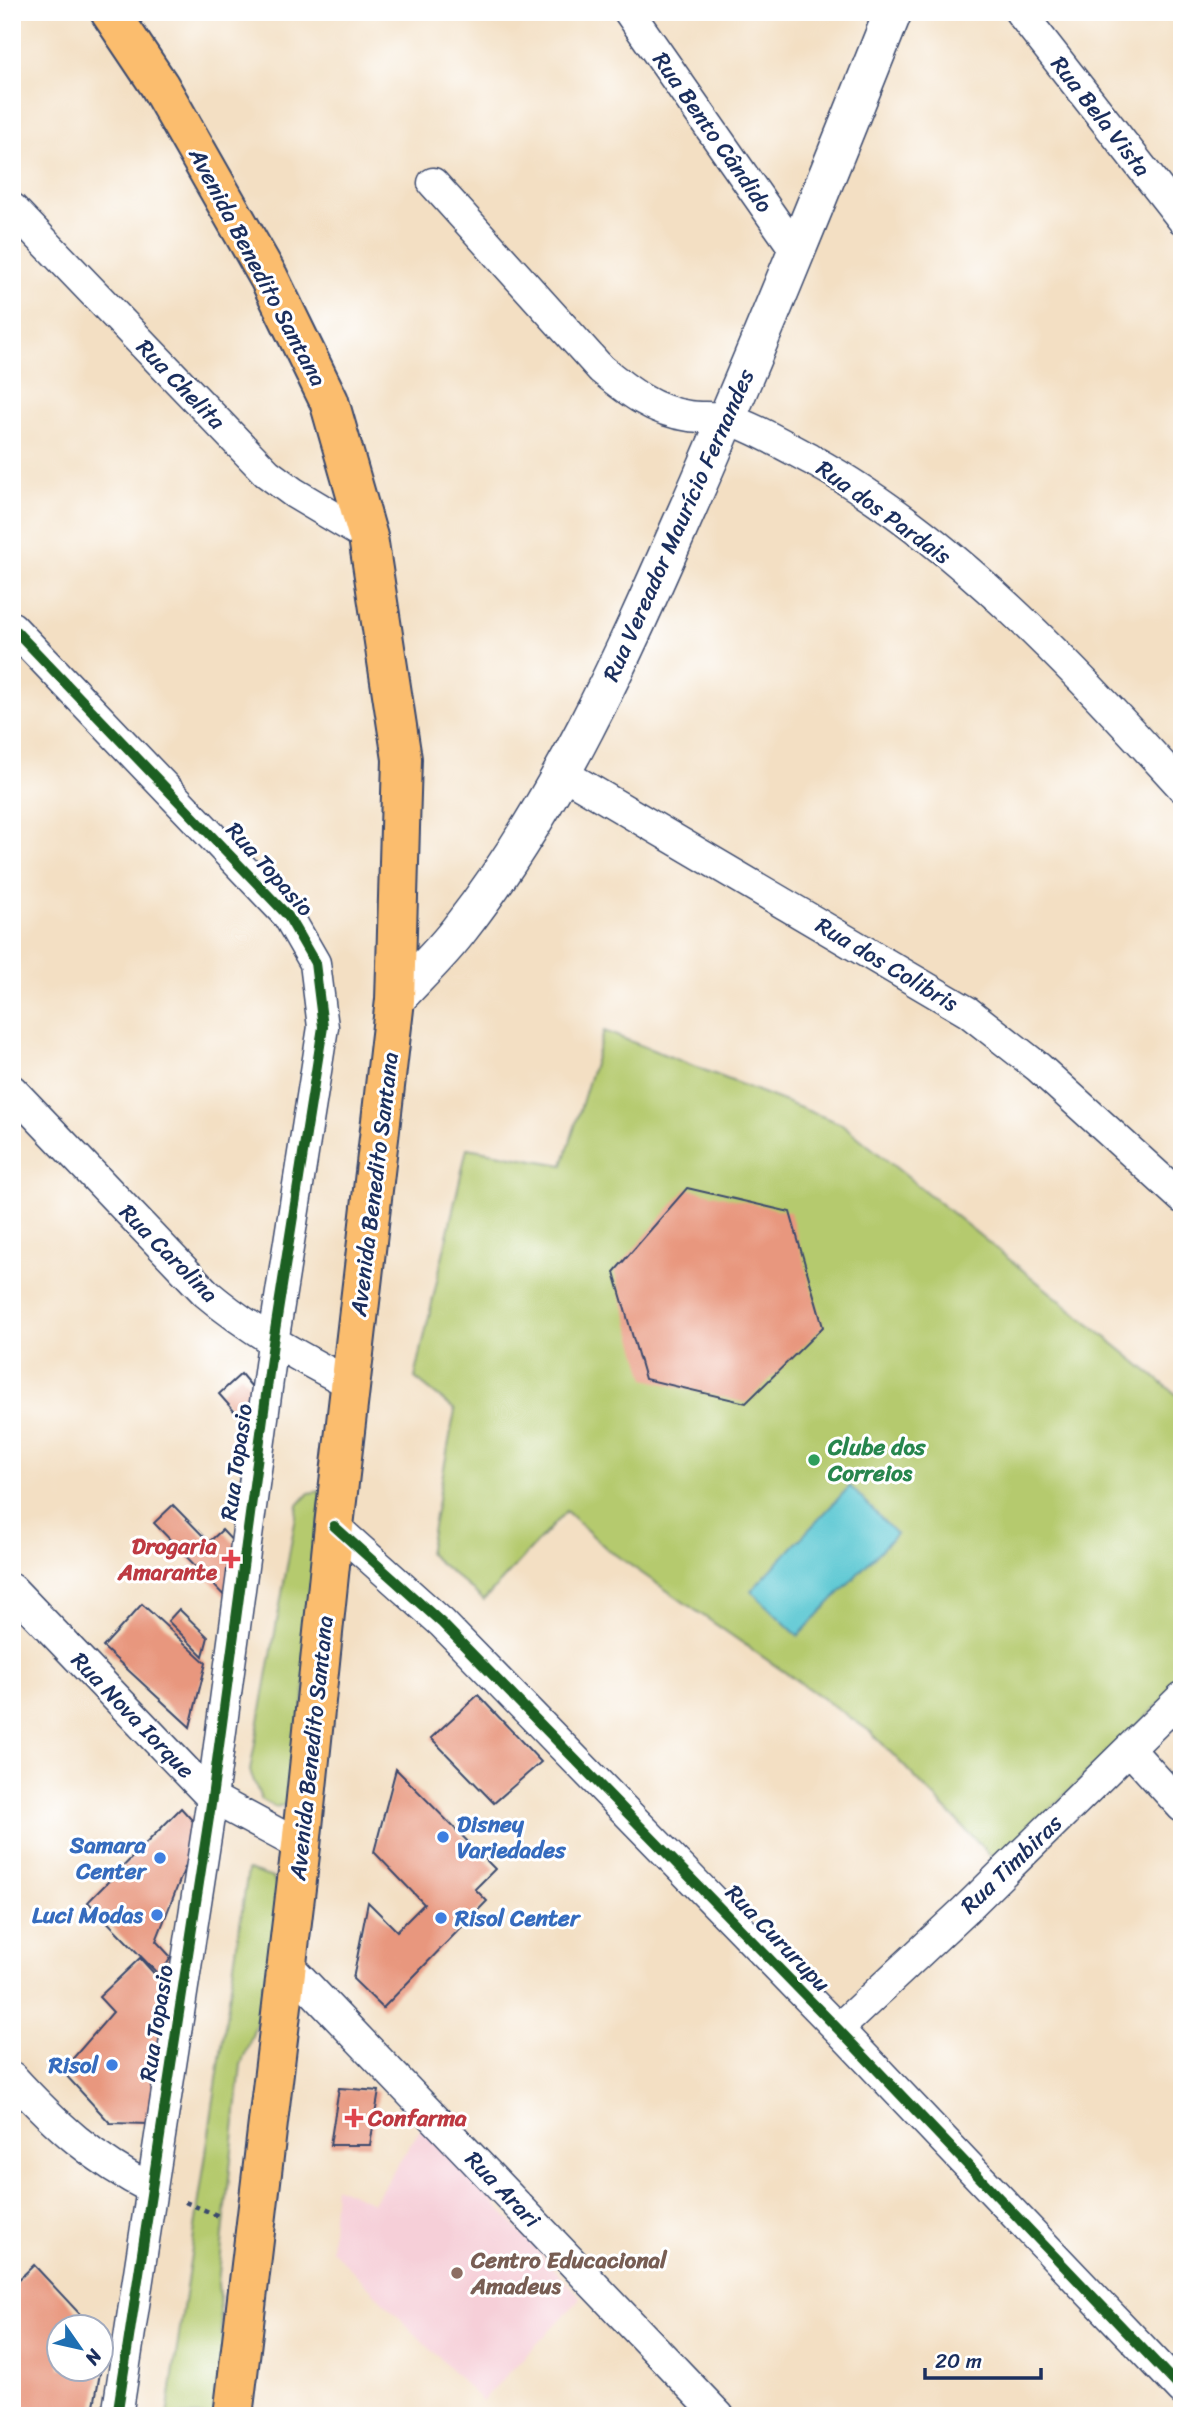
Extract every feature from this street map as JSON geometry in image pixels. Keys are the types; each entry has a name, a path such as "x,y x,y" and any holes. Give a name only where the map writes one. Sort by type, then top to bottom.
{"main road":[{"name":"Avenida Benedito Santana","path":"110,12 159,85 269,278 329,401 368,537 402,758 395,1000 334,1526 301,1846 233,2416"}],"street":[{"name":"Rua Bento Cândido","path":"629,12 796,251"},
{"name":"Rua Vereador Maurício Fernandes","path":"395,1000 458,932 502,871 562,773 634,631 726,419 893,12"},
{"name":"Rua Bela Vista","path":"1020,12 1182,219"},
{"name":"Rua dos Pardais","path":"433,183 601,369 632,395 658,408 687,416 726,419 813,460 889,510 971,575 1045,642 1182,787"},
{"name":"Rua Chelita","path":"12,208 267,473 294,493 368,537"},
{"name":"Rua Topasio","path":"12,627 288,916 315,963 323,1027 273,1343 212,1798 117,2416"},
{"name":"Rua dos Colibris","path":"562,773 968,1012 1038,1067 1182,1198"},
{"name":"Rua Carolina","path":"12,1090 205,1293 273,1343 351,1384"},
{"name":"Rua Cururupu","path":"334,1526 442,1623 838,2029 1182,2390"},
{"name":"Rua Nova Iorque","path":"12,1589 212,1798 301,1846"},
{"name":"Rua Timbiras","path":"838,2029 1182,1697"},
{"path":"1129,1749 1182,1807"},
{"name":"Rua Arari","path":"286,1963 719,2416"},
{"path":"12,2077 52,2122 83,2148 152,2189"}],"shaded area":[{"name":"Centro Educacional Amadeus","path":"423,2125 581,2298 482,2401 331,2249 335,2186 373,2203"}],"green space":[{"name":"Clube dos Correios","path":"604,1031 842,1124 1182,1399 1182,1682 996,1861 871,1732 607,1549 566,1511 484,1600 428,1553 455,1410 415,1378 467,1148 563,1165"},
{"path":"322,1491 295,1803 275,1807 261,1799 250,1771 298,1505 309,1493"},
{"path":"248,1870 273,1878 285,1902 275,1974 241,2065 218,2283 225,2376 220,2416 167,2416"}],"water":[{"path":"850,1486 896,1534 798,1636 751,1591"}],"building":[{"path":"687,1188 790,1212 823,1327 746,1403 645,1379 614,1272"},
{"path":"241,1374 258,1394 249,1428 219,1394"},
{"path":"173,1505 209,1542 222,1530 239,1548 233,1605 154,1523"},
{"path":"142,1604 206,1663 190,1727 103,1647"},
{"path":"179,1609 208,1637 203,1656 168,1621"},
{"path":"478,1695 541,1762 494,1803 431,1738"},
{"name":"Risol Center","path":"396,1769 495,1869 475,1889 487,1901 383,2008 353,1979 368,1902 397,1931 424,1904 374,1852"},
{"name":"Samara Center","path":"181,1808 200,1829 156,1941 171,1957 160,1976 88,1902"},
{"name":"Risol","path":"140,1958 169,1990 150,2124 110,2123 62,2071 113,2012 99,1997"},
{"name":"Confarma","path":"339,2088 379,2091 370,2145 330,2145"},
{"path":"34,2265 78,2312 46,2312 46,2382 98,2382 92,2416 12,2416 12,2286"}],"cycle path":[{"path":"12,627 288,916 315,963 323,1027 273,1343 212,1798 117,2416"},
{"path":"334,1526 442,1623 838,2029 1182,2390"}],"place":[{"name":"Clube dos Correios","path":"814,1460"},
{"name":"Drogaria Amarante","path":"231,1559"},
{"name":"Disney Variedades","path":"443,1837"},
{"name":"Samara Center","path":"160,1858"},
{"name":"Luci Modas","path":"157,1915"},
{"name":"Risol Center","path":"441,1918"},
{"name":"Risol","path":"112,2065"},
{"name":"Confarma","path":"354,2118"},
{"name":"Centro Educacional Amadeus","path":"457,2273"}]}
